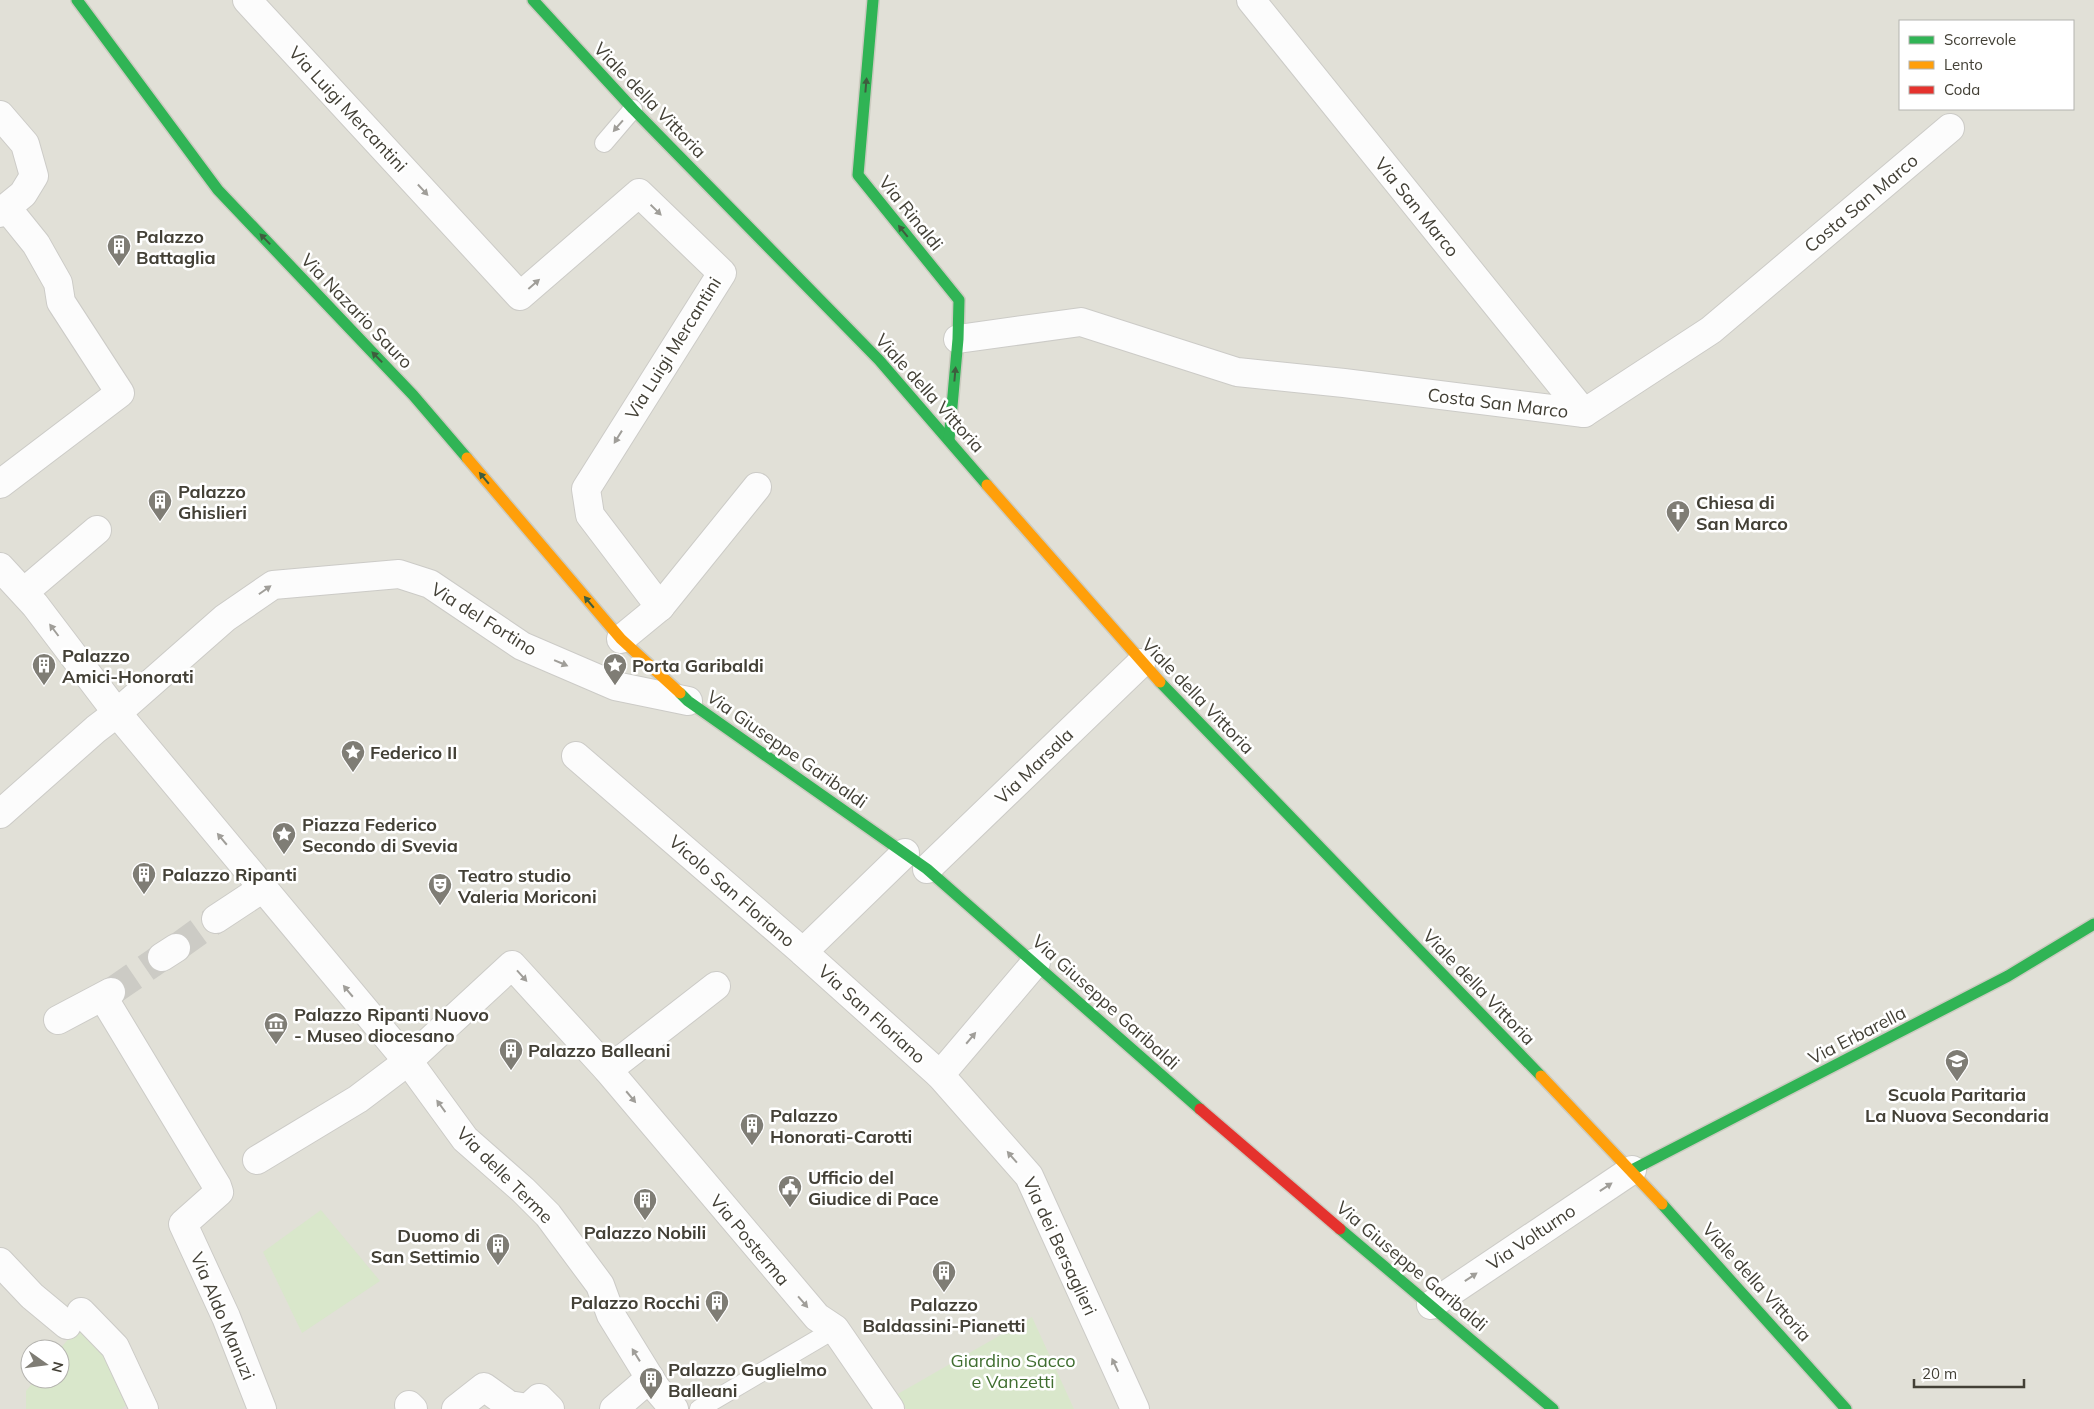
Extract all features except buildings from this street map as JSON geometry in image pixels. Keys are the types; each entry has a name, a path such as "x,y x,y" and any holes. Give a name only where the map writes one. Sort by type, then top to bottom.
{"street":[{"name":"Via Nazario Sauro","path":"77,0 218,190 414,395 621,639"},
{"name":"Via Luigi Mercantini","path":"247,0 520,296 639,193 722,273 586,489 590,515 660,607"},
{"name":"Viale della Vittoria","path":"533,0 633,110 879,360 1141,663 1632,1170 1846,1409"},
{"name":"Via Rinaldi","path":"873,0 858,175 958,300 958,339 949,440"},
{"name":"Via San Marco","path":"1251,0 1584,413"},
{"path":"0,115 25,144 34,176 23,194 4,210 36,244 58,283 61,302 120,393 0,484"},
{"name":"Costa San Marco","path":"958,339 1081,322 1237,372 1353,384 1584,413 1711,330 1950,128"},
{"path":"621,639 660,607 758,487"},
{"path":"24,592 97,530"},
{"path":"0,567 24,592 111,705 410,1065 358,1099 256,1160"},
{"name":"Via del Fortino","path":"111,705 225,618 272,585 399,574 430,584 522,646 614,686 688,701"},
{"name":"Via Giuseppe Garibaldi","path":"621,639 688,701 927,868 1036,962 1232,1137 1553,1409"},
{"name":"Via Marsala","path":"927,868 1141,663"},
{"path":"0,814 96,729 111,705"},
{"name":"Vicolo San Floriano","path":"576,756 803,952 905,853"},
{"path":"216,918 263,888"},
{"name":"Via Erbarella","path":"1632,1170 2008,976 2094,924"},
{"name":"Via San Floriano","path":"803,952 940,1075"},
{"path":"940,1075 1036,962"},
{"name":"Via Posterma","path":"410,1065 487,987 512,965 608,1070 816,1317 835,1329 890,1409"},
{"path":"608,1070 716,986"},
{"name":"Via Aldo Manuzi","path":"58,1020 107,994 218,1186 219,1192 183,1224 226,1317 262,1409"},
{"name":"Via delle Terme","path":"410,1065 465,1138 548,1215 600,1285 611,1315 650,1378 674,1409"},
{"name":"Via dei Bersaglieri","path":"940,1075 1029,1176 1135,1409"},
{"name":"Via Volturno","path":"1431,1304 1632,1170"},
{"path":"0,1262 32,1296 74,1319 115,1347 144,1409"},
{"path":"614,1409 650,1378"},
{"path":"456,1409 484,1387 509,1405 528,1408 539,1398 550,1409"},
{"path":"1830,1389 1832,1409"}],"lane":[{"path":"604,143 633,110"},
{"path":"699,1409 835,1329"}],"shaded area":[{"path":"0,0 2094,0 2094,1409 0,1409"}],"green space":[{"path":"321,1210 380,1281 302,1333 263,1252"},
{"name":"Giardino Sacco e Vanzetti","path":"1032,1317 1074,1409 906,1409 896,1395"},
{"path":"80,1325 111,1358 134,1400 121,1409 26,1409 28,1389 70,1389 70,1339 68,1339"}],"tunnel":[{"path":"176,948 216,919"},
{"path":"111,992 162,957"}],"traffic: fast":[{"path":"77,0 218,190 413,395 467,458"},
{"path":"533,0 633,109 879,360 987,485"},
{"path":"873,0 858,175 959,300 958,339 949,440"},
{"path":"1160,682 1541,1076"},
{"path":"680,693 688,701 927,869 1200,1109"},
{"path":"1632,1170 2008,976 2094,924"},
{"path":"1662,1204 1846,1409"},
{"path":"1340,1229 1553,1409"}],"traffic: slow":[{"path":"467,458 621,639 680,693"},
{"path":"987,485 1160,682"},
{"path":"1541,1076 1662,1204"}],"traffic: jam":[{"path":"1200,1109 1340,1229"}],"place":[{"name":"Palazzo Battaglia","path":"119,267"},
{"name":"Palazzo Ghislieri","path":"160,522"},
{"name":"Chiesa di San Marco","path":"1678,533"},
{"name":"Palazzo Amici-Honorati","path":"44,686"},
{"name":"Porta Garibaldi","path":"615,686"},
{"name":"Federico II","path":"353,773"},
{"name":"Piazza Federico Secondo di Svevia","path":"284,855"},
{"name":"Palazzo Ripanti","path":"144,895"},
{"name":"Teatro studio Valeria Moriconi","path":"440,906"},
{"name":"Palazzo Ripanti Nuovo - Museo diocesano","path":"276,1045"},
{"name":"Palazzo Balleani","path":"511,1071"},
{"name":"Scuola Paritaria La Nuova Secondaria","path":"1957,1082"},
{"name":"Palazzo Honorati-Carotti","path":"752,1146"},
{"name":"Ufficio del Giudice di Pace","path":"790,1208"},
{"name":"Palazzo Nobili","path":"645,1221"},
{"name":"Duomo di San Settimio","path":"498,1266"},
{"name":"Palazzo Baldassini-Pianetti","path":"944,1293"},
{"name":"Palazzo Rocchi","path":"717,1323"},
{"name":"Palazzo Guglielmo Balleani","path":"651,1400"}]}
